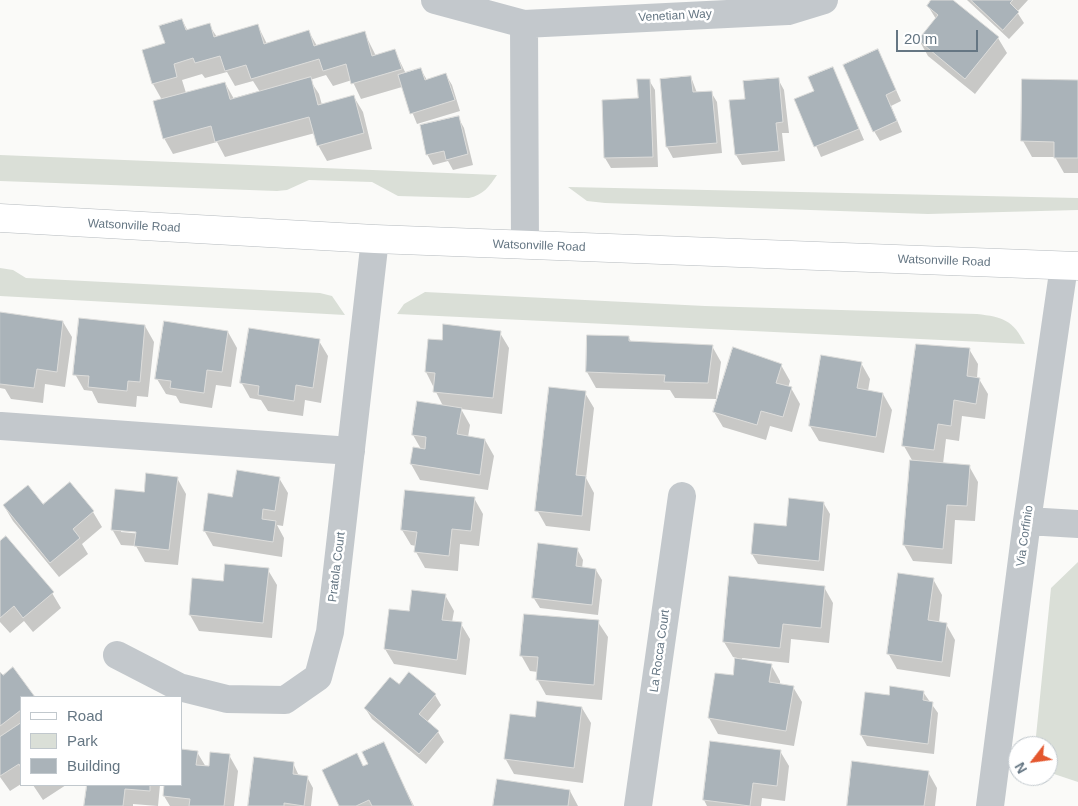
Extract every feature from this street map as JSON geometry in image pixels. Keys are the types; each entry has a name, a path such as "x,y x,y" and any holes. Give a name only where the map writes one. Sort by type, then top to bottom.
{"main road":[{"name":"Watsonville Road","path":"0,218 375,239 1071,266"}],"street":[{"name":"Venetian Way","path":"435,0 498,8 524,24 788,10 824,0"},
{"path":"524,24 525,245"},
{"name":"Pratola Court","path":"116,655 179,687 228,699 285,700 318,677 330,632 375,239"},
{"name":"Via Corfinio","path":"990,806 1027,521 1071,266"},
{"path":"1,426 351,451"},
{"name":"La Rocca Court","path":"638,806 682,496"},
{"path":"1027,521 1078,524"}],"green space":[{"path":"0,155 497,175 485,190 469,198 398,196 372,182 309,180 287,190 277,191 0,181"},
{"path":"568,187 1078,198 1078,210 928,214 605,203 587,201"},
{"path":"0,268 13,270 26,278 320,293 332,296 345,315 0,296"},
{"path":"425,292 705,306 977,314 1000,318 1006,321 1021,336 1025,344 397,314 404,304"},
{"path":"1078,562 1078,782 1058,775 1058,736 1036,736 1051,588"}],"building":[{"path":"931,0 953,0 999,37 965,79 918,40 938,15 927,6"},
{"path":"971,0 1013,0 1010,3 1019,12 1003,30"},
{"path":"182,19 186,30 210,23 214,37 258,24 264,44 309,30 314,46 365,31 372,56 395,49 402,69 351,84 346,64 323,71 319,59 251,79 246,65 225,71 220,56 195,63 193,58 174,64 177,77 152,84 142,50 165,43 159,26"},
{"path":"878,49 896,90 886,95 897,121 873,132 843,65"},
{"path":"833,67 859,129 814,147 794,99 814,91 808,77"},
{"path":"421,68 425,80 446,73 455,100 410,114 398,75"},
{"path":"691,76 693,92 712,91 717,143 666,147 660,79"},
{"path":"311,77 318,105 354,95 364,133 317,146 309,117 215,142 211,126 163,139 153,101 225,82 230,99"},
{"path":"779,78 783,122 776,123 779,151 735,155 729,100 745,99 743,81"},
{"path":"637,79 650,79 653,157 604,158 602,100 638,98"},
{"path":"1022,79 1078,80 1078,158 1054,158 1054,142 1021,141"},
{"path":"459,116 468,154 446,160 444,151 426,155 420,125"},
{"path":"0,312 63,321 57,372 37,369 34,388 0,384"},
{"path":"79,318 145,325 140,382 128,381 127,391 88,387 89,376 73,375"},
{"path":"164,321 228,331 222,372 207,370 204,393 170,388 171,381 155,379"},
{"path":"443,324 501,331 493,398 433,392 435,373 425,372 428,339 442,340"},
{"path":"249,328 320,339 313,388 296,385 294,401 258,395 259,386 240,383"},
{"path":"587,335 629,336 629,341 713,345 708,383 664,382 665,375 586,372"},
{"path":"916,344 970,348 967,376 980,378 976,404 954,400 951,426 938,424 934,450 902,446"},
{"path":"733,347 782,364 776,383 792,387 783,417 761,411 757,425 713,412"},
{"path":"821,355 862,362 857,388 883,393 876,437 809,426"},
{"path":"549,387 586,391 576,475 586,476 582,516 535,511"},
{"path":"417,401 462,408 457,434 485,439 480,475 410,464 413,447 425,449 426,437 412,435"},
{"path":"910,460 970,465 967,506 947,505 943,549 903,545"},
{"path":"237,470 280,477 275,511 263,509 262,519 276,521 273,542 203,531 208,493 232,497"},
{"path":"146,473 178,477 169,550 134,546 136,532 111,530 115,489 144,492"},
{"path":"70,482 94,511 73,529 80,538 50,563 3,505 28,485 43,504"},
{"path":"405,490 475,497 471,531 452,529 449,556 414,552 417,532 401,530"},
{"path":"789,498 824,502 819,561 751,554 754,523 786,526"},
{"path":"6,536 54,592 23,618 14,606 0,618 0,541"},
{"path":"538,543 578,548 576,566 596,569 592,605 532,598"},
{"path":"225,564 269,568 263,623 189,615 192,578 223,581"},
{"path":"898,573 934,578 928,620 947,623 942,662 887,654"},
{"path":"729,576 825,586 821,628 783,624 780,648 723,642"},
{"path":"412,590 446,594 442,620 462,622 457,660 384,649 389,609 409,611"},
{"path":"524,614 599,620 594,685 536,680 538,657 520,656"},
{"path":"735,658 772,664 769,682 794,686 786,731 708,718 715,673 733,675"},
{"path":"13,667 34,696 20,696 20,711 0,726 0,672 3,675"},
{"path":"409,672 436,694 419,714 439,731 419,754 364,708 390,677 399,684"},
{"path":"890,686 924,691 923,700 933,702 928,744 860,735 865,692 889,695"},
{"path":"537,701 582,707 574,768 504,759 510,714 535,717"},
{"path":"20,724 20,766 19,764 0,776 0,737"},
{"path":"710,741 781,750 777,786 753,783 750,806 703,800"},
{"path":"384,742 413,806 372,806 369,800 356,806 339,806 322,770 357,753 363,766 368,764 362,752"},
{"path":"182,749 198,751 196,765 209,766 210,752 230,754 224,806 189,806 190,799 163,796 164,786 182,786"},
{"path":"254,757 294,762 293,774 308,776 304,806 284,803 284,806 248,806"},
{"path":"852,761 929,771 924,806 847,806"},
{"path":"497,779 570,790 568,806 493,806"},
{"path":"87,786 150,786 150,791 125,789 123,806 84,806"}]}
